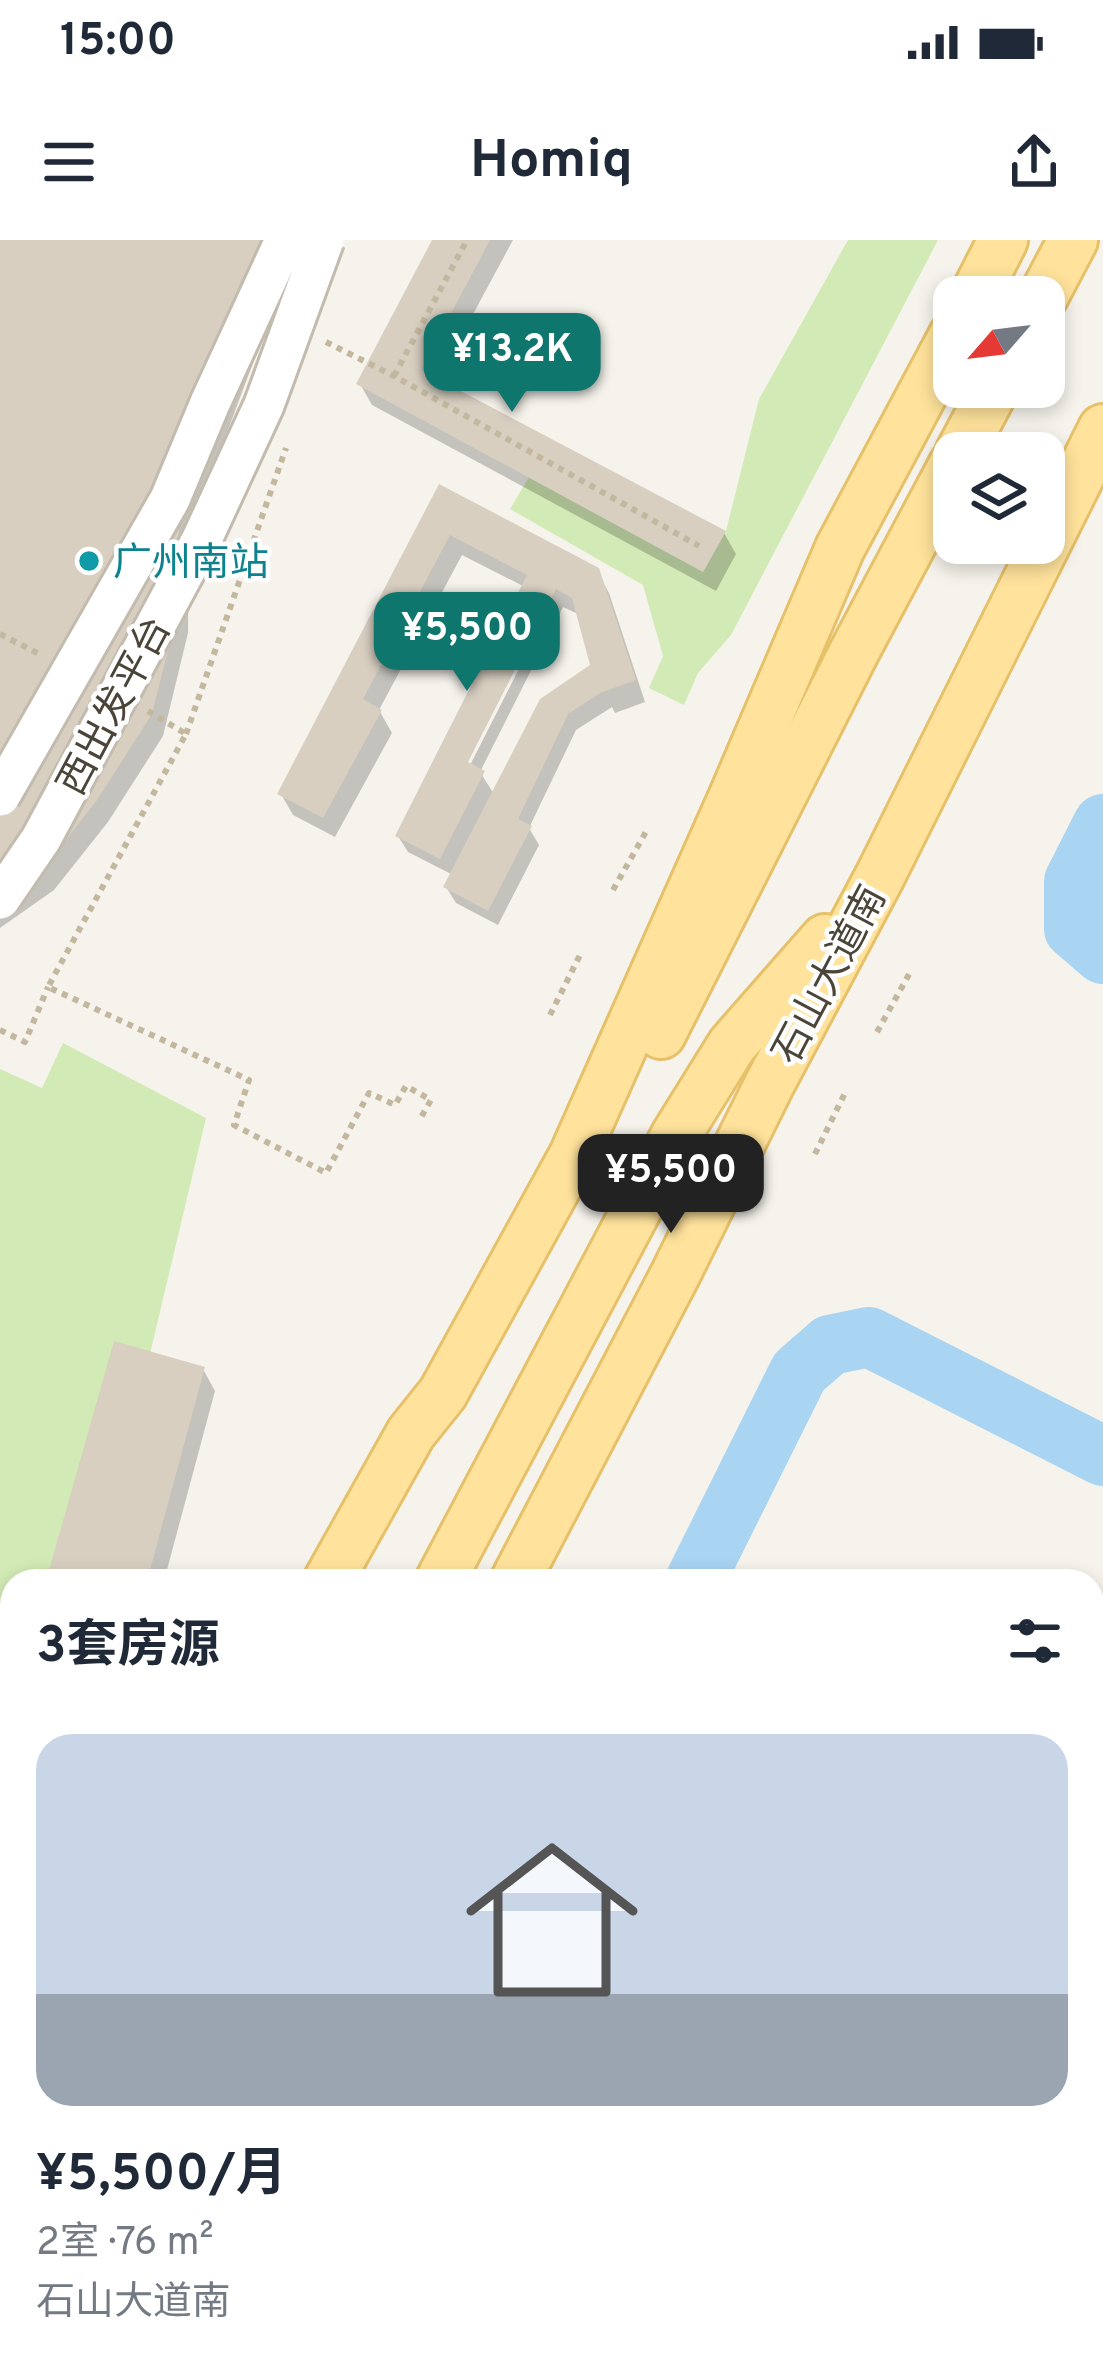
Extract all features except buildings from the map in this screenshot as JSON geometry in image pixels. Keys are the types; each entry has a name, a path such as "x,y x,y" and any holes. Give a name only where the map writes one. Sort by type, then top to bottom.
{"main road":[{"path":"985,276 1003,240"},
{"path":"1054,276 1073,240"},
{"path":"335,1569 411,1433 443,1393 574,1155 840,548 933,374"},
{"name":"石山大道南","path":"521,1569 880,876 1103,429"},
{"path":"574,1155 655,1047 933,504"},
{"path":"446,1569 676,1135 732,1045 880,876"}],"street":[{"name":"西出发平台","path":"0,796 170,499 285,240"},
{"name":"西出发平台","path":"0,899 40,839 202,539 264,405 325,240"}],"path":[{"path":"394,376 467,240"},
{"path":"324,342 699,546"},
{"path":"0,1030 25,1042 48,987 186,734 293,429"},
{"path":"152,713 186,734"},
{"path":"613,890 646,830"},
{"path":"550,1015 581,953"},
{"path":"878,1032 912,970"},
{"path":"48,987 249,1080 234,1125 326,1173 369,1093 395,1105 406,1086 431,1100 420,1119"},
{"path":"815,1154 846,1091"}],"green space":[{"path":"848,240 938,240 731,635 698,673 684,705 649,688 663,656 643,585 510,509 529,477 705,569 726,531 759,399"},
{"path":"63,1043 206,1118 99,1569 0,1569 0,1069 42,1088"}],"waterway":[{"path":"1103,824 1074,881 1074,929 1103,954"},
{"path":"701,1569 799,1372 830,1345 869,1337 1103,1456"}],"place":[{"name":"广州南站","path":"89,561"}]}
